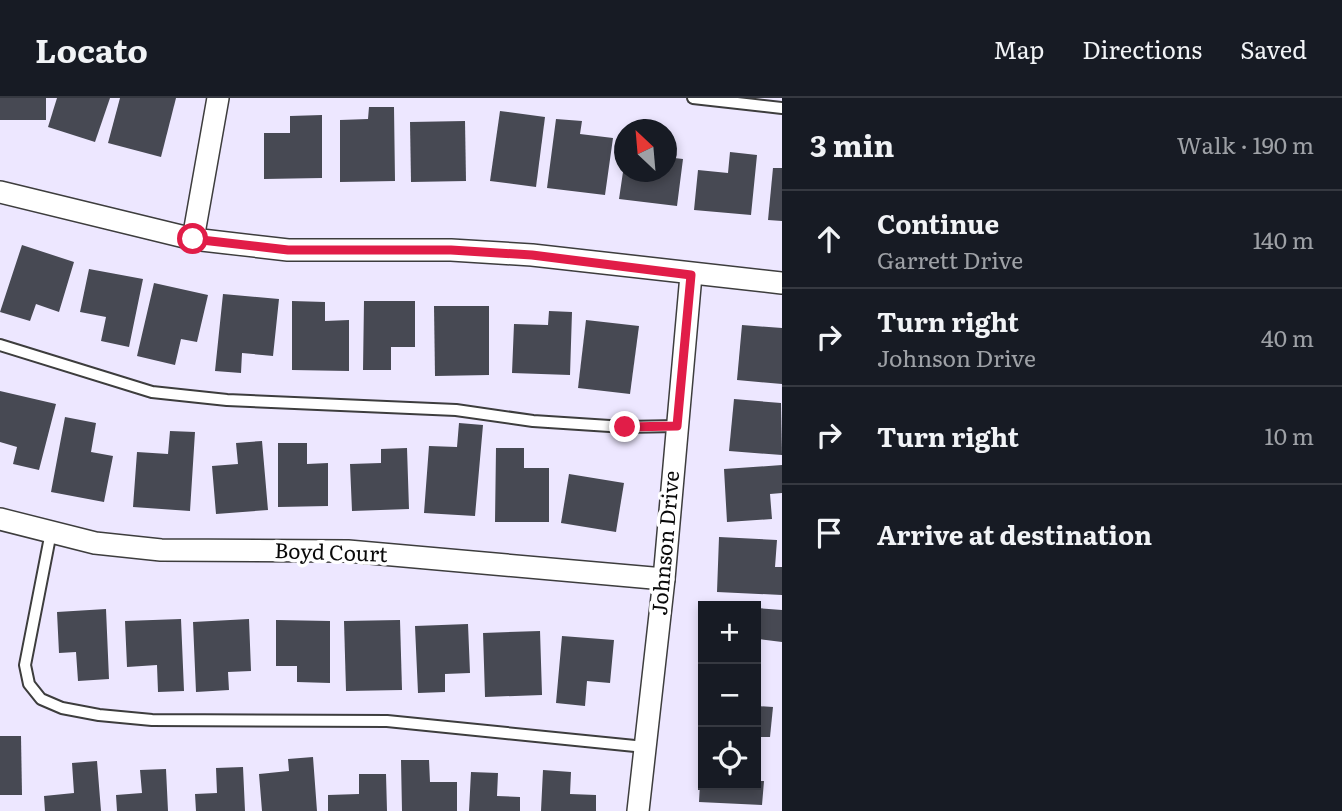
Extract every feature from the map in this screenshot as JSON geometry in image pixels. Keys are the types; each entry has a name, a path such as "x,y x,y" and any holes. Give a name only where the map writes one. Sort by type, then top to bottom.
{"street":[{"path":"193,239 218,98"},
{"path":"0,192 193,239 288,250 451,250 532,255 691,275 782,283"},
{"name":"Johnson Drive","path":"638,811 664,579 691,275"},
{"name":"Boyd Court","path":"0,519 95,543 162,550 348,551 664,579"}],"lane":[{"path":"693,98 782,108"},
{"path":"0,345 152,392 228,400 456,410 533,421 625,427 677,426"},
{"path":"51,532 25,665 29,684 41,699 62,708 152,720 387,721 645,747"}],"building":[{"path":"0,98 46,98 46,120 0,120"},
{"path":"57,98 110,98 95,142 48,127"},
{"path":"120,98 176,98 161,157 108,143"},
{"path":"369,107 394,107 395,181 340,182 340,120 368,119"},
{"path":"500,111 545,117 536,187 490,181"},
{"path":"322,115 322,178 264,179 264,133 290,133 290,116"},
{"path":"556,119 582,121 580,134 613,138 605,195 547,188"},
{"path":"465,121 466,181 411,182 410,122"},
{"path":"730,152 757,155 751,215 694,210 698,170 728,173"},
{"path":"677,158 683,159 677,206 619,199 622,182 677,182"},
{"path":"773,168 782,168 782,221 768,220"},
{"path":"22,245 74,262 59,312 36,304 30,321 0,312"},
{"path":"89,269 143,279 129,347 101,341 106,317 80,312"},
{"path":"154,283 208,295 197,342 181,339 175,365 137,356"},
{"path":"223,294 279,299 273,356 242,353 241,373 215,371"},
{"path":"292,301 325,302 325,321 349,320 349,371 292,370"},
{"path":"364,301 415,301 415,347 391,347 391,370 363,370"},
{"path":"434,306 489,306 489,375 435,376"},
{"path":"549,311 572,312 570,375 512,373 514,324 548,325"},
{"path":"586,320 639,326 630,394 578,388"},
{"path":"742,325 782,328 782,384 737,380"},
{"path":"0,391 56,404 39,470 13,464 17,447 0,442"},
{"path":"734,399 781,403 782,455 729,451"},
{"path":"65,417 96,423 91,452 113,456 104,502 51,492"},
{"path":"459,423 483,425 475,516 424,513 429,446 457,447"},
{"path":"170,431 195,432 190,511 133,507 137,452 168,454"},
{"path":"262,441 268,510 216,514 212,466 238,464 236,443"},
{"path":"278,443 307,443 307,464 328,463 328,506 278,507"},
{"path":"407,448 409,509 352,511 350,464 381,463 381,449"},
{"path":"496,448 524,448 524,468 549,468 549,522 495,522"},
{"path":"782,465 782,493 770,494 772,519 727,522 724,469"},
{"path":"569,474 624,483 616,532 561,523"},
{"path":"719,537 777,540 775,567 782,567 782,595 717,592"},
{"path":"761,608 782,610 782,642 761,639"},
{"path":"106,609 109,679 78,681 76,652 59,653 57,612"},
{"path":"181,619 184,691 158,692 157,665 127,667 125,621"},
{"path":"249,619 251,671 228,672 229,690 196,692 193,622"},
{"path":"276,620 330,621 330,683 297,682 297,666 276,666"},
{"path":"400,620 402,690 346,691 344,621"},
{"path":"468,624 470,673 445,674 445,692 418,693 415,626"},
{"path":"540,631 542,695 485,697 483,633"},
{"path":"562,636 614,640 610,683 587,681 585,706 556,703"},
{"path":"761,706 773,707 770,737 761,737"},
{"path":"0,736 21,736 22,795 0,795"},
{"path":"313,757 317,811 262,811 259,774 289,771 288,759"},
{"path":"401,760 429,760 430,782 457,782 457,811 402,811"},
{"path":"97,761 101,811 45,811 44,796 74,793 72,763"},
{"path":"243,767 245,811 196,811 195,794 217,793 216,768"},
{"path":"166,769 168,811 117,811 116,795 142,793 140,770"},
{"path":"543,770 571,772 570,794 596,795 596,811 541,811"},
{"path":"471,772 498,773 497,796 520,797 520,811 469,811"},
{"path":"359,774 386,774 387,811 328,811 328,795 359,794"},
{"path":"761,781 764,781 762,805 699,802 700,790 761,790"}],"route":[{"path":"193,239 288,250 451,250 532,255 691,275 677,426 625,427"}]}
